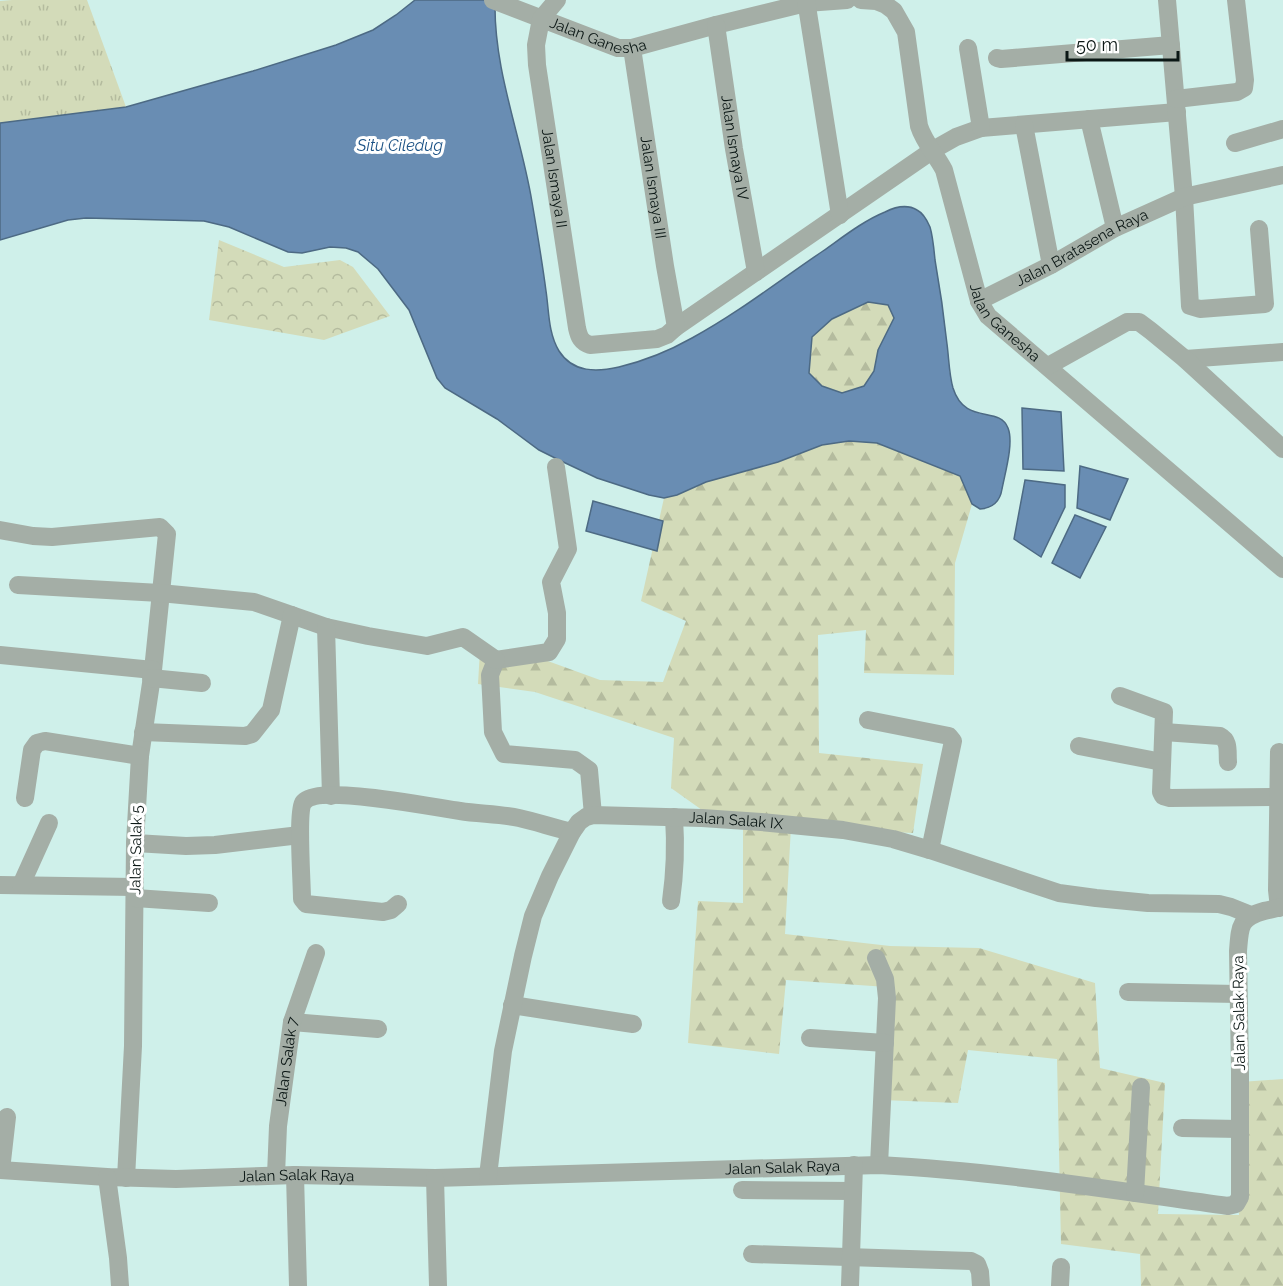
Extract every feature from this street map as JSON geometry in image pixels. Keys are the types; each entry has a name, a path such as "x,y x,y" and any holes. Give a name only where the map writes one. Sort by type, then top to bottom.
{"street":[{"name":"Jalan Ganesha","path":"493,0 618,48 632,48 806,2 847,0"},
{"path":"541,19 557,0"},
{"path":"861,0 876,1 886,6 907,0"},
{"path":"1167,0 1191,306 1200,309 1265,304 1259,229"},
{"path":"676,327 933,150 956,137 981,128 1089,119 1177,106 1237,92 1244,88 1236,0"},
{"path":"806,2 840,215"},
{"name":"Jalan Ganesha","path":"886,6 894,11 906,32 919,126 923,137 944,170 979,301 988,316 1283,569"},
{"name":"Jalan Ismaya II","path":"541,19 536,45 537,65 579,337 583,343 590,345 657,339 667,335 676,327"},
{"name":"Jalan Ismaya IV","path":"716,25 734,149 756,272"},
{"path":"997,58 1171,45"},
{"name":"Jalan Ismaya III","path":"632,48 676,327"},
{"path":"968,48 981,128"},
{"path":"1089,119 1114,228"},
{"path":"1024,125 1051,265"},
{"path":"1235,143 1283,129"},
{"name":"Jalan Bratasena Raya","path":"979,301 1051,265 1114,228 1184,197 1283,176"},
{"path":"1048,366 1127,322 1139,322 1185,359 1283,449"},
{"path":"1185,359 1283,351"},
{"path":"18,585 254,602 326,627 427,646 463,637 496,660 549,652 558,639 557,613 551,582 568,549 556,467"},
{"name":"Jalan Salak 5","path":"0,530 52,537 160,527 166,534 152,674 140,756 135,843 133,1046 126,1178"},
{"path":"143,732 245,736 252,734 271,710 292,615"},
{"path":"326,627 331,796"},
{"path":"0,655 152,674 202,683"},
{"path":"488,1176 503,1051 533,916 572,832 579,822 593,815 589,770 575,759 504,754 493,732 490,675 496,660"},
{"path":"1120,696 1164,712 1161,792 1163,796 1181,798 1281,797"},
{"path":"868,720 949,736 952,741 930,850"},
{"path":"1164,732 1220,735 1227,742 1228,762"},
{"path":"26,798 32,750 37,743 45,741 140,756"},
{"path":"1079,746 1162,762"},
{"path":"1251,915 1281,908 1280,752"},
{"path":"398,904 383,912 306,904 302,899 300,835 304,801 309,798 340,795 392,799 452,810 517,818 572,832"},
{"name":"Jalan Salak IX","path":"593,815 761,822 843,830 893,839 1059,893 1148,903 1219,904 1251,915"},
{"path":"671,901 676,848 674,818"},
{"path":"21,885 49,824"},
{"path":"135,843 215,845 300,835"},
{"path":"0,885 135,893 209,903"},
{"name":"Jalan Salak Raya","path":"1,1170 176,1179 276,1175 435,1178 879,1165 992,1174 1228,1206 1236,1204 1240,1197 1238,951 1239,932 1251,915"},
{"name":"Jalan Salak 7","path":"276,1175 278,1126 292,1022 316,952"},
{"path":"876,958 885,979 887,998 879,1165"},
{"path":"1128,992 1238,994"},
{"path":"512,1005 633,1024"},
{"path":"292,1022 378,1029"},
{"path":"810,1038 885,1043"},
{"path":"1135,1193 1141,1087"},
{"path":"1,1170 7,1117"},
{"path":"1182,1128 1240,1129"},
{"path":"850,1286 854,1165"},
{"path":"295,1175 298,1286"},
{"path":"107,1177 120,1286"},
{"path":"435,1178 438,1286"},
{"path":"742,1190 853,1191"},
{"path":"752,1254 971,1261 977,1263 981,1286"},
{"path":"1060,1286 1061,1268"}],"green space":[{"path":"87,0 126,107 0,123 0,1"},
{"path":"219,240 284,267 340,260 353,267 390,316 324,340 209,320"},
{"path":"868,302 888,305 894,318 878,350 874,371 864,386 842,393 822,386 809,373 812,337 832,319"},
{"path":"849,441 877,443 960,476 972,504 955,563 954,675 864,673 866,630 818,635 819,753 923,764 913,833 791,827 785,934 890,946 979,948 1095,983 1100,1068 1165,1083 1158,1214 1239,1215 1240,1082 1283,1079 1283,1286 1141,1286 1140,1254 1061,1244 1057,1059 968,1050 958,1103 882,1100 887,987 786,980 779,1054 688,1043 698,901 743,903 743,815 709,815 671,788 674,738 535,692 478,684 480,650 534,656 600,680 663,682 686,621 641,601 664,498 677,495 706,482 778,462 822,445"}],"water":[{"name":"Situ Ciledug","path":"415,0 487,0 495,3 503,79 532,202 551,329 559,351 578,367 594,370 611,369 638,362 665,351 726,318 869,220 901,207 919,211 928,222 932,235 953,388 958,400 965,407 1004,421 1010,434 1008,458 998,501 992,506 980,509 972,504 960,476 877,443 849,441 822,445 778,462 706,482 677,495 664,498 649,495 597,478 539,450 497,419 445,388 437,378 409,310 378,269 358,252 346,248 330,247 302,253 288,252 229,227 204,221 86,218 68,220 0,240 0,123 126,107 336,45 373,30","holes":["868,302 888,305 894,318 878,350 874,371 864,386 842,393 822,386 809,373 812,337 832,319"]},
{"path":"1022,408 1061,412 1064,471 1023,469"},
{"path":"1080,466 1128,479 1110,520 1077,508"},
{"path":"1025,480 1065,485 1065,507 1041,557 1014,539"},
{"path":"593,501 663,521 657,551 586,531"},
{"path":"1075,515 1106,527 1080,578 1052,563"}]}
